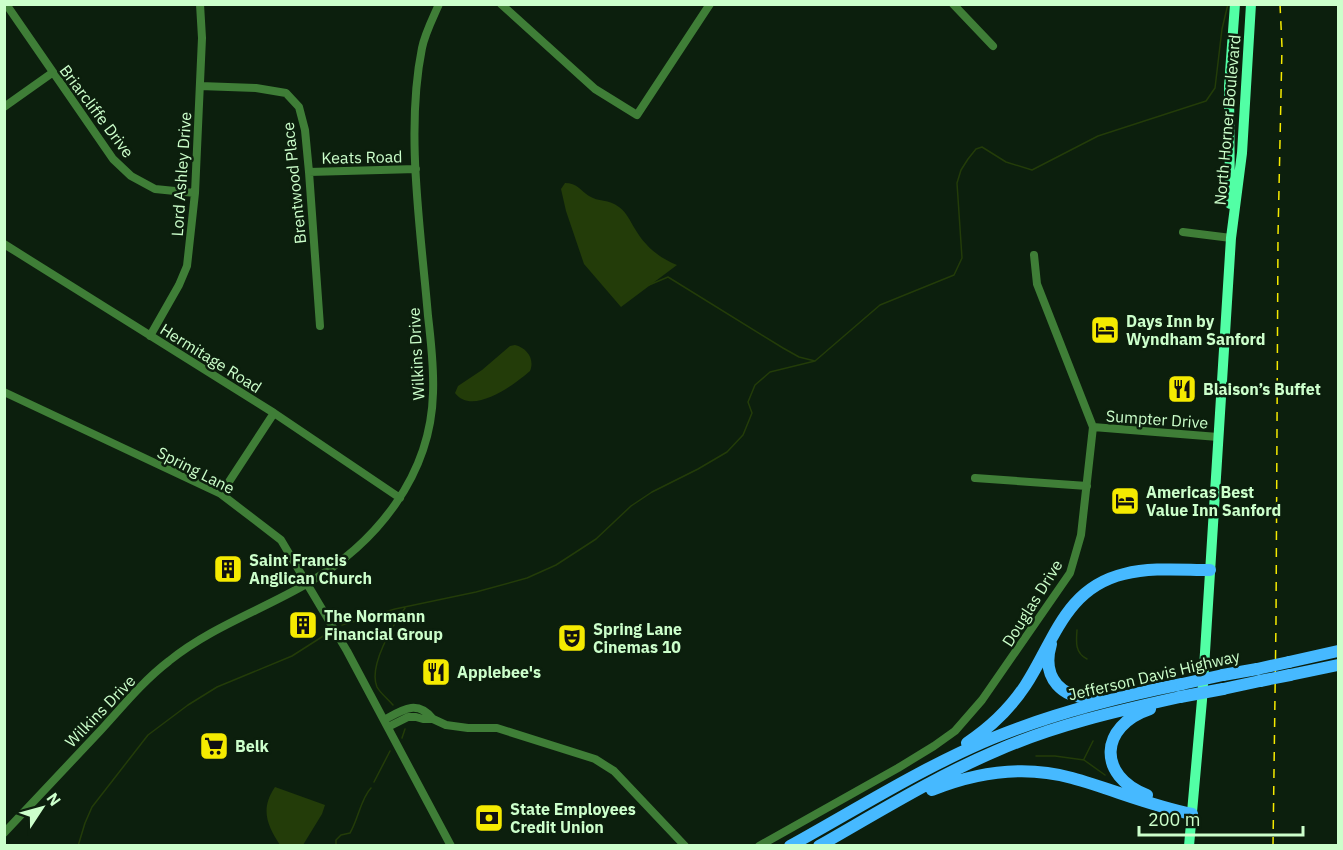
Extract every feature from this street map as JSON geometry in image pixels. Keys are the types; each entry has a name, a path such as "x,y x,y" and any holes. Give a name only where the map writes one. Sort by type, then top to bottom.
{"highway":[{"path":"951,758 995,722 1013,702 1070,608 1097,585 1112,577 1149,570 1210,570"},
{"path":"1057,628 1050,647 1049,663 1050,678 1058,686 1084,699 1103,697 1123,691 1148,691"},
{"name":"Jefferson Davis Highway","path":"819,846 970,763 1027,738 1084,719 1223,689 1259,675 1289,668 1338,651"},
{"name":"Jefferson Davis Highway","path":"1289,668 1338,665"},
{"name":"Jefferson Davis Highway","path":"790,846 951,758 990,739 1041,720 1075,709 1223,675 1259,675"},
{"path":"1158,702 1118,728 1111,743 1114,768 1133,789 1192,810"},
{"path":"905,797 920,795 970,777 998,772 1026,771 1072,778 1172,810 1192,810"}],"main road":[{"name":"North Horner Boulevard","path":"1232,238 1229,92 1235,4"},
{"name":"North Horner Boulevard","path":"1189,846 1232,238 1242,153 1251,4"}],"street":[{"name":"Briarcliffe Drive","path":"6,4 113,159 131,176 155,189 195,193"},
{"name":"Lord Ashley Drive","path":"150,336 179,285 187,266 195,193 202,38 200,4"},
{"name":"Wilkins Drive","path":"4,833 132,696 167,662 197,640 308,583 342,561 372,535 400,498 420,464 426,445 433,394 416,169 416,98 422,46 439,4"},
{"path":"501,4 595,88 637,115 710,4"},
{"path":"953,4 993,46"},
{"path":"4,107 52,73"},
{"name":"Brentwood Place","path":"200,86 256,88 286,93 298,107 305,130 320,326"},
{"name":"Keats Road","path":"309,172 416,169"},
{"path":"1183,232 1232,238"},
{"name":"Hermitage Road","path":"4,244 274,413 400,498"},
{"name":"Douglas Drive","path":"759,846 934,746 955,731 968,718 1004,670 1071,573 1081,535 1093,428 1037,284 1034,255"},
{"name":"Spring Lane","path":"4,392 220,494 281,540 308,583 452,846"},
{"path":"220,494 274,413"},
{"name":"Sumpter Drive","path":"1093,428 1218,437"},
{"path":"975,478 1087,486"},
{"path":"386,724 408,717 433,719 446,725 468,728 497,728 606,764 685,846"}],"shaded area":[{"path":"565,183 575,186 592,198 619,207 653,251 677,265 621,307 584,264 566,211 561,189"},
{"path":"515,345 526,351 531,358 530,371 523,377 504,390 482,400 462,399 455,393 458,386 482,370 510,346"},
{"path":"275,787 325,805 303,845 280,845 272,831 267,810 270,795"}],"waterway":[{"path":"342,625 395,609 476,592 527,578 556,565 596,539 631,506 652,492 727,452 743,435 752,413 748,402 755,385 770,372 815,361 880,305 954,275 962,258 957,183 961,170 976,149 982,147 1006,162 1032,170 1098,136 1206,101 1215,88 1222,29 1228,4"},
{"path":"649,285 668,277 783,348 799,357 815,361"},
{"path":"393,705 377,687 376,668 383,646 405,608"},
{"path":"1077,630 1078,650 1087,659"},
{"path":"78,846 92,807 148,735 217,687 292,656 328,633"},
{"path":"402,738 405,729"},
{"path":"1084,759 1093,741"},
{"path":"374,782 390,751"},
{"path":"1036,756 1084,760 1105,775"},
{"path":"336,846 336,840 341,835 350,833 371,788"}],"railway":[{"path":"1273,846 1278,236 1282,47 1280,4"}],"place":[{"name":"Days Inn by Wyndham Sanford","path":"1105,330"},
{"name":"Blaison’s Buffet","path":"1182,389"},
{"name":"Americas Best Value Inn Sanford","path":"1125,501"},
{"name":"Saint Francis Anglican Church","path":"228,569"},
{"name":"The Normann Financial Group","path":"303,625"},
{"name":"Spring Lane Cinemas 10","path":"572,638"},
{"name":"Applebee's","path":"436,672"},
{"name":"Belk","path":"214,746"},
{"name":"State Employees Credit Union","path":"489,818"}]}
